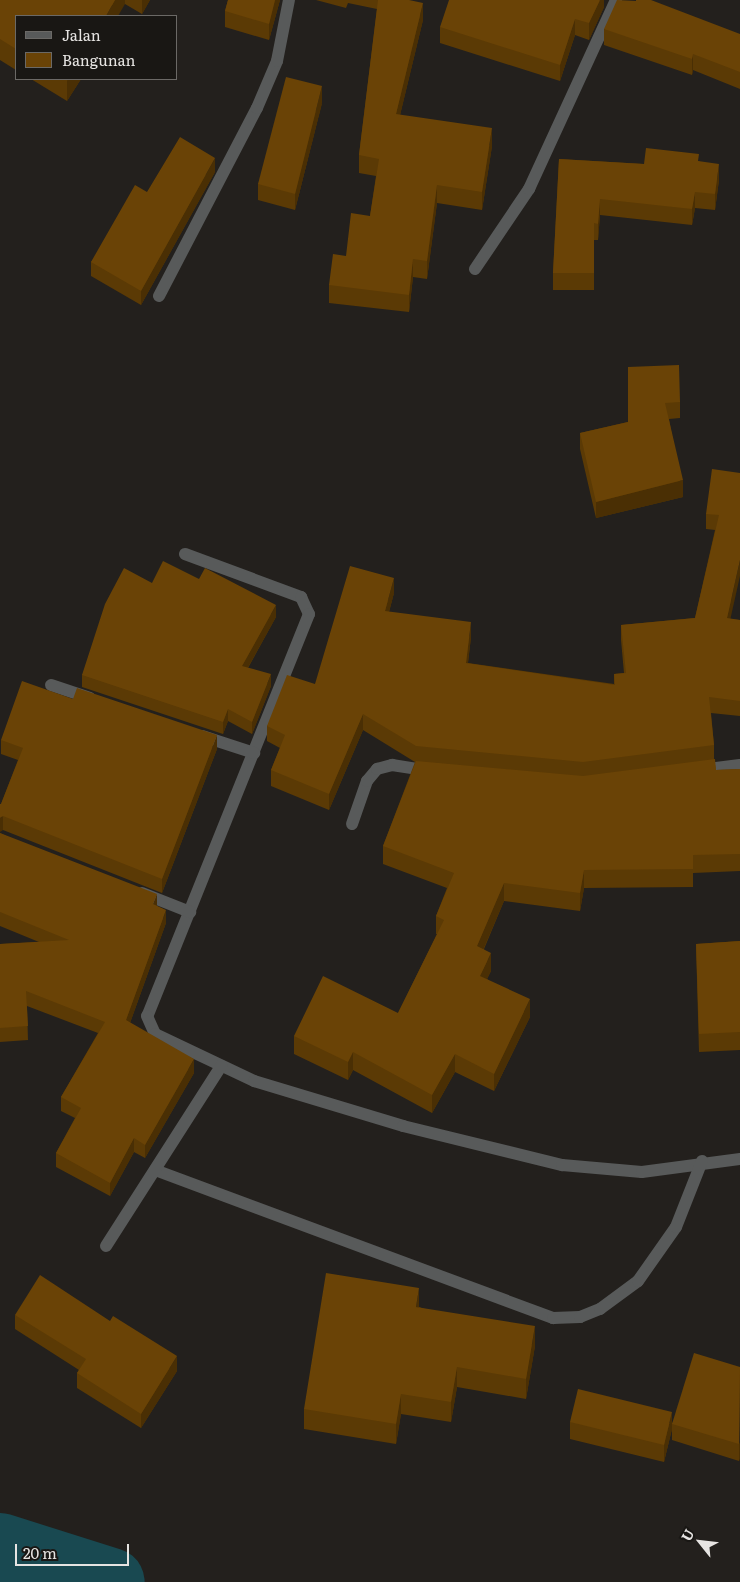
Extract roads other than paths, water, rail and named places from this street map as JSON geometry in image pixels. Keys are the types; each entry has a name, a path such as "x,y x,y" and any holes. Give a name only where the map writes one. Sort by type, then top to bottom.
{"street":[{"path":"158,296 257,108 277,61 289,0"},
{"path":"475,269 528,189 616,0"},
{"path":"185,554 274,584 302,597 308,607 306,624 190,912 148,1022 160,1038 254,1081 403,1126 562,1165 642,1172 702,1161 740,1159"},
{"path":"51,685 106,704"},
{"path":"189,731 254,753"},
{"path":"352,824 367,781 377,769 392,765 449,774"},
{"path":"681,773 740,765"},
{"path":"127,888 190,912"},
{"path":"106,1246 221,1066"},
{"path":"154,1170 553,1318 580,1317 600,1309 638,1281 676,1227 702,1161"}],"waterway":[{"path":"0,1547 111,1582"}]}
